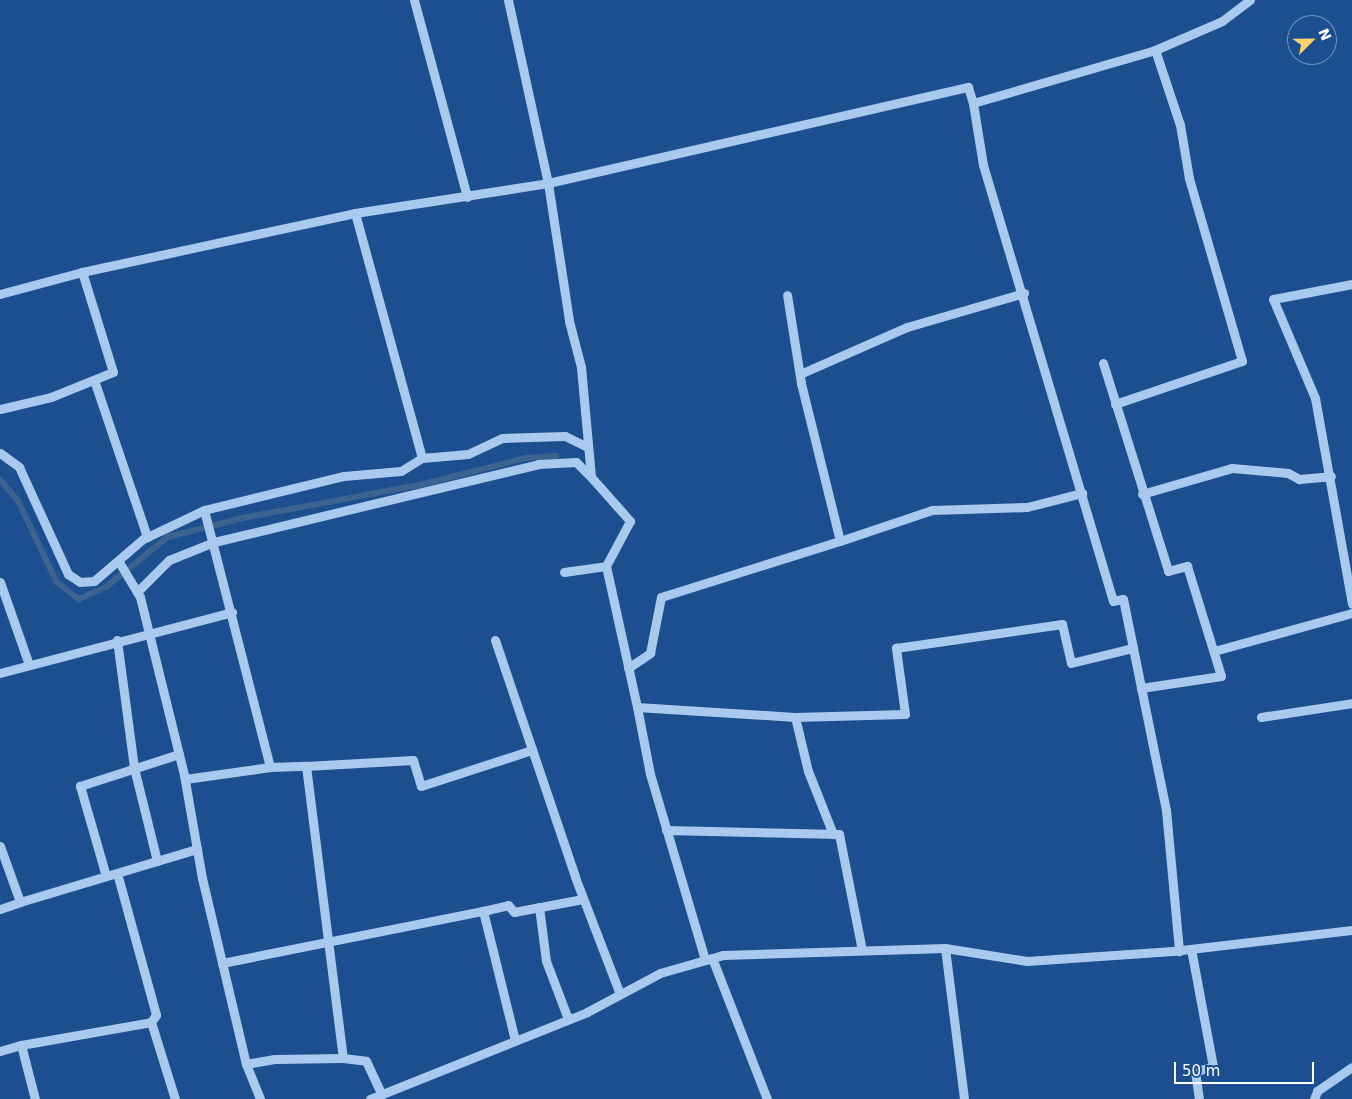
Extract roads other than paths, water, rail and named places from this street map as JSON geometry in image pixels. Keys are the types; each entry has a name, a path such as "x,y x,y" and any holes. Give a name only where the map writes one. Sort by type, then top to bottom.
{"street":[{"path":"414,0 467,197"},
{"path":"508,0 548,183 569,321 581,367 591,477"},
{"path":"973,103 1155,50 1222,21 1250,0"},
{"path":"1115,404 1242,362 1189,178 1180,125 1155,50"},
{"path":"0,294 82,272 354,213 548,183 968,87 973,103 983,165 1024,293 1112,601 1122,599 1166,810 1179,951"},
{"path":"354,213 422,458"},
{"path":"0,409 94,380 113,372 82,272"},
{"path":"1352,284 1273,299 1315,398 1331,476 1352,604"},
{"path":"800,374 907,327 1024,293"},
{"path":"787,294 800,374 840,541"},
{"path":"1103,363 1142,494 1168,571 1187,566 1221,676 1141,688"},
{"path":"94,380 147,537"},
{"path":"0,453 19,467 68,574 80,582 94,581 147,537 204,510 344,476 401,471 422,458 468,454 503,438 564,436 588,447"},
{"path":"135,590 169,560 213,539 538,464 576,462 630,520 606,566 637,707 666,830 708,959 766,1099"},
{"path":"1142,494 1232,468 1288,473 1300,479 1331,476"},
{"path":"628,668 650,654 661,597 932,510 1027,507 1082,493"},
{"path":"204,510 232,612 270,768"},
{"path":"119,562 135,590 148,632 185,779 197,849 246,1064 260,1099"},
{"path":"564,572 606,566"},
{"path":"0,582 29,665"},
{"path":"0,674 117,640 232,612"},
{"path":"1214,651 1352,613"},
{"path":"637,707 795,717 905,714 896,648 1062,624 1071,663 1133,648"},
{"path":"117,640 134,768 157,861"},
{"path":"495,640 583,899 620,994"},
{"path":"1261,717 1352,703"},
{"path":"795,717 808,771 833,834"},
{"path":"185,779 270,768 413,760 421,786 532,750"},
{"path":"106,876 80,786 179,754"},
{"path":"306,766 343,1058"},
{"path":"666,830 839,834 862,950"},
{"path":"0,846 20,902"},
{"path":"0,909 197,849"},
{"path":"0,1051 21,1045 151,1022 156,1015 117,872"},
{"path":"222,963 329,943 508,905 514,912 583,899"},
{"path":"539,907 546,961 568,1019"},
{"path":"484,911 515,1040"},
{"path":"370,1099 568,1019 660,973 708,959 862,950 945,948 1027,962 1179,951 1352,930"},
{"path":"945,948 964,1099"},
{"path":"1191,949 1213,1067 1195,1071 1199,1099"},
{"path":"151,1022 174,1099"},
{"path":"21,1045 34,1099"},
{"path":"246,1064 276,1059 343,1058 366,1061 381,1093"},
{"path":"1314,1099 1317,1091 1352,1067"}],"waterway":[{"path":"0,479 19,502 57,582 79,599 106,587 168,537 243,518 420,485 526,458 556,456"}]}
